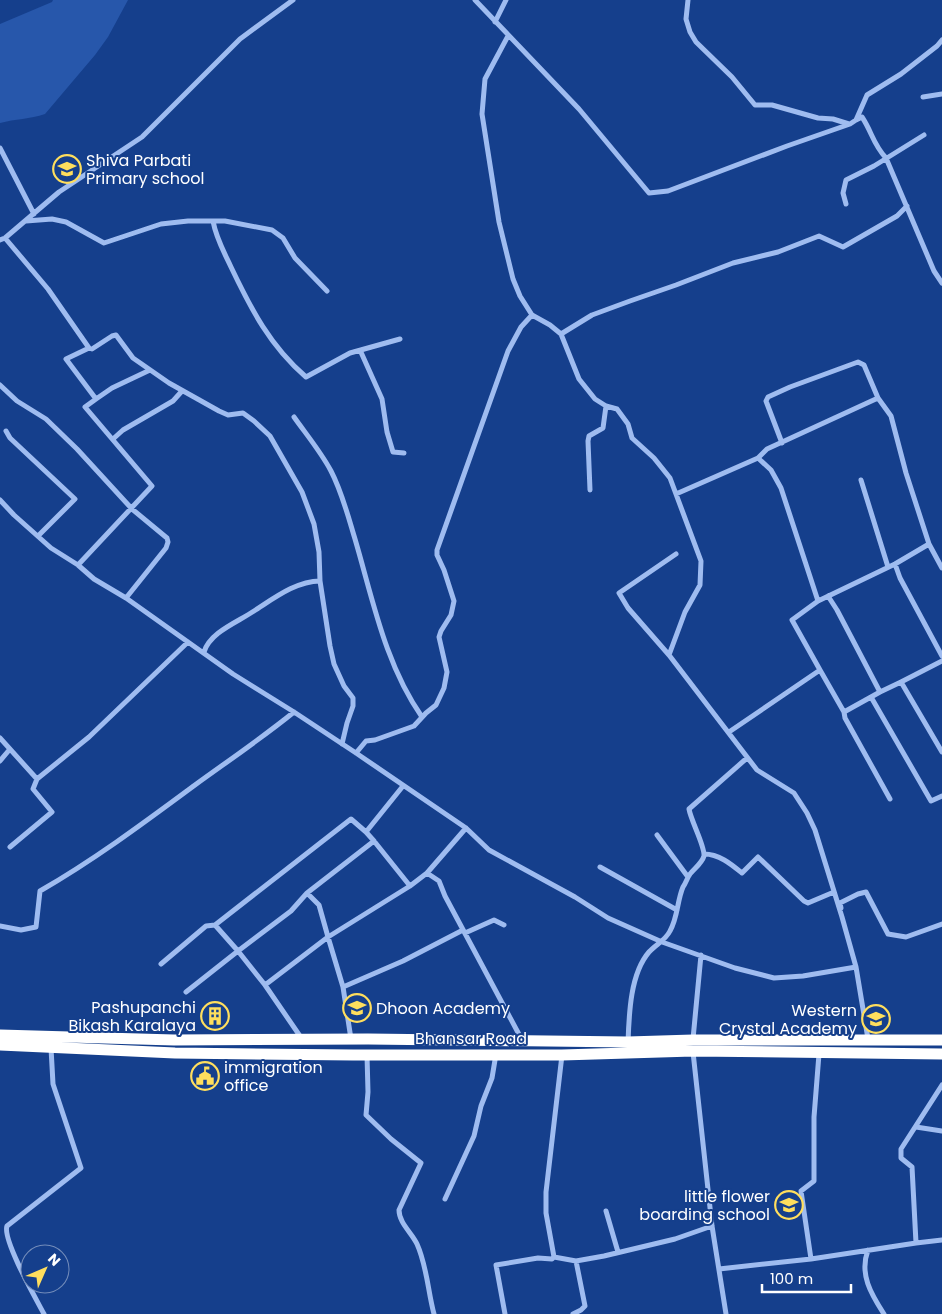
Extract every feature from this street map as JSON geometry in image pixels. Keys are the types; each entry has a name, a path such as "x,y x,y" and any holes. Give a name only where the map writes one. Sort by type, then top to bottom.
{"highway":[{"name":"Bhansar Road","path":"0,1035 174,1040 350,1039 522,1041 693,1052 942,1054"},
{"name":"Bhansar Road","path":"0,1045 175,1053 562,1054 693,1040 942,1040"}],"street":[{"path":"89,348 48,289 3,239 59,192 142,137 240,38 293,0"},
{"path":"475,0 579,109 649,193 668,191 850,124 862,117 869,127 873,142 886,158 934,271 942,284"},
{"path":"495,22 506,0"},
{"path":"688,0 686,19 690,32 696,42 732,78 755,105 772,105 818,118 833,119 850,124"},
{"path":"508,36 485,79 482,114 499,222 520,296 532,315 550,324 561,334 579,379 595,399 606,406 617,409 628,424 632,438 654,458 670,478 701,561 700,585 685,612 670,655"},
{"path":"856,120 867,95 901,74 942,40"},
{"path":"923,97 942,94"},
{"path":"846,204 843,193 846,180 874,166 924,135"},
{"path":"0,148 12,168 34,214"},
{"path":"561,334 592,315 733,263 778,252 819,236 843,247 898,216 907,206"},
{"path":"25,221 52,219 66,222 104,243 161,224 188,221 225,222 272,230 283,238 295,258 327,291"},
{"path":"213,221 215,234 247,301 267,334 288,361 306,377 342,356 400,339"},
{"path":"356,753 366,741 375,740 414,726 436,705 444,688 445,658 439,637 441,630 451,615 454,601 437,555 437,550 508,351 521,327 532,315"},
{"path":"96,399 66,359 89,348 92,349 116,335 133,358 150,370 226,414 244,413 270,436 302,492 314,524 319,552 320,581 326,627 334,664 344,686 353,698 353,706 346,723 342,744"},
{"path":"360,350 382,399 387,432 393,452 404,454"},
{"path":"782,443 766,401 768,397 858,362 864,364 878,398 891,416 906,473 929,544 942,568"},
{"path":"78,565 152,486 86,408 112,388 150,370"},
{"path":"0,385 17,401 46,419 132,508 167,538 166,548 126,598"},
{"path":"113,439 123,430 173,401 182,390"},
{"path":"676,494 758,458 767,449 878,398"},
{"path":"590,490 588,440 589,436 603,428 606,406"},
{"path":"294,417 331,470 346,510 381,632 391,660 411,701 422,717"},
{"path":"6,431 10,438 75,500 38,536"},
{"path":"758,458 771,470 781,488 818,601"},
{"path":"861,480 888,567"},
{"path":"0,500 51,548 78,565 94,579 126,598 233,674 294,712 466,828 490,850 608,918 662,942 736,968 774,978 803,976 856,967"},
{"path":"890,799 852,733 844,712 792,620 818,601 895,564 929,544"},
{"path":"676,554 619,593 628,608 670,655 757,770 794,793 807,814 815,830 830,875 856,967 868,1040"},
{"path":"895,564 900,578 942,656"},
{"path":"204,652 205,648 217,635 265,603 311,581 320,581"},
{"path":"828,596 880,692"},
{"path":"10,847 52,812 33,789 37,779 89,737 188,642"},
{"path":"844,712 942,661"},
{"path":"729,732 820,670"},
{"path":"901,682 942,752"},
{"path":"871,697 931,801 942,796"},
{"path":"0,926 21,930 36,927 40,891 67,876 234,759 294,712"},
{"path":"0,738 37,779"},
{"path":"0,760 10,749"},
{"path":"628,1048 631,1002 638,968 650,951 662,942 670,931 681,892 688,877 703,859 704,848 688,809 747,758"},
{"path":"366,832 403,786"},
{"path":"161,964 206,926 215,925 351,819 374,841 410,886"},
{"path":"265,985 328,937 410,886 426,873 466,828"},
{"path":"657,835 688,877"},
{"path":"186,992 291,911 307,893 374,841"},
{"path":"704,854 712,854 728,861 742,873 758,857 808,903 834,892"},
{"path":"600,867 677,910"},
{"path":"426,873 439,881 522,1041"},
{"path":"842,917 840,902 866,892 888,934 906,937 942,924"},
{"path":"307,893 319,905 342,988 350,1039"},
{"path":"342,988 494,920 504,926"},
{"path":"215,925 265,985 303,1040"},
{"path":"693,1040 701,955"},
{"path":"44,1314 11,1248 6,1229 7,1226 81,1168 53,1084 51,1048"},
{"path":"693,1052 712,1226 726,1314"},
{"path":"811,1259 801,1191 814,1182 814,1117 820,1053"},
{"path":"367,1054 368,1092 366,1115 421,1163 399,1210 399,1218 418,1245 434,1314"},
{"path":"445,1198 474,1136 481,1106 492,1078 496,1054"},
{"path":"554,1257 546,1213 546,1192 562,1054"},
{"path":"916,1242 912,1168 901,1158 901,1149 942,1085"},
{"path":"916,1127 942,1131"},
{"path":"606,1211 618,1252"},
{"path":"505,1314 496,1266 538,1258 552,1259 554,1257 576,1261 675,1238 712,1226"},
{"path":"719,1269 811,1259 916,1242 942,1240"},
{"path":"868,1250 865,1257 867,1284 884,1314"},
{"path":"572,1314 585,1306 576,1261"}],"shaded area":[{"path":"53,0 128,0 108,37 95,55 45,114 0,123 0,24"}],"place":[{"name":"Shiva Parbati Primary school","path":"67,169"},
{"name":"Dhoon Academy","path":"357,1008"},
{"name":"Pashupanchi Bikash Karalaya","path":"215,1016"},
{"name":"Western Crystal Academy","path":"876,1019"},
{"name":"immigration office","path":"205,1076"},
{"name":"little flower boarding school","path":"789,1205"}]}
